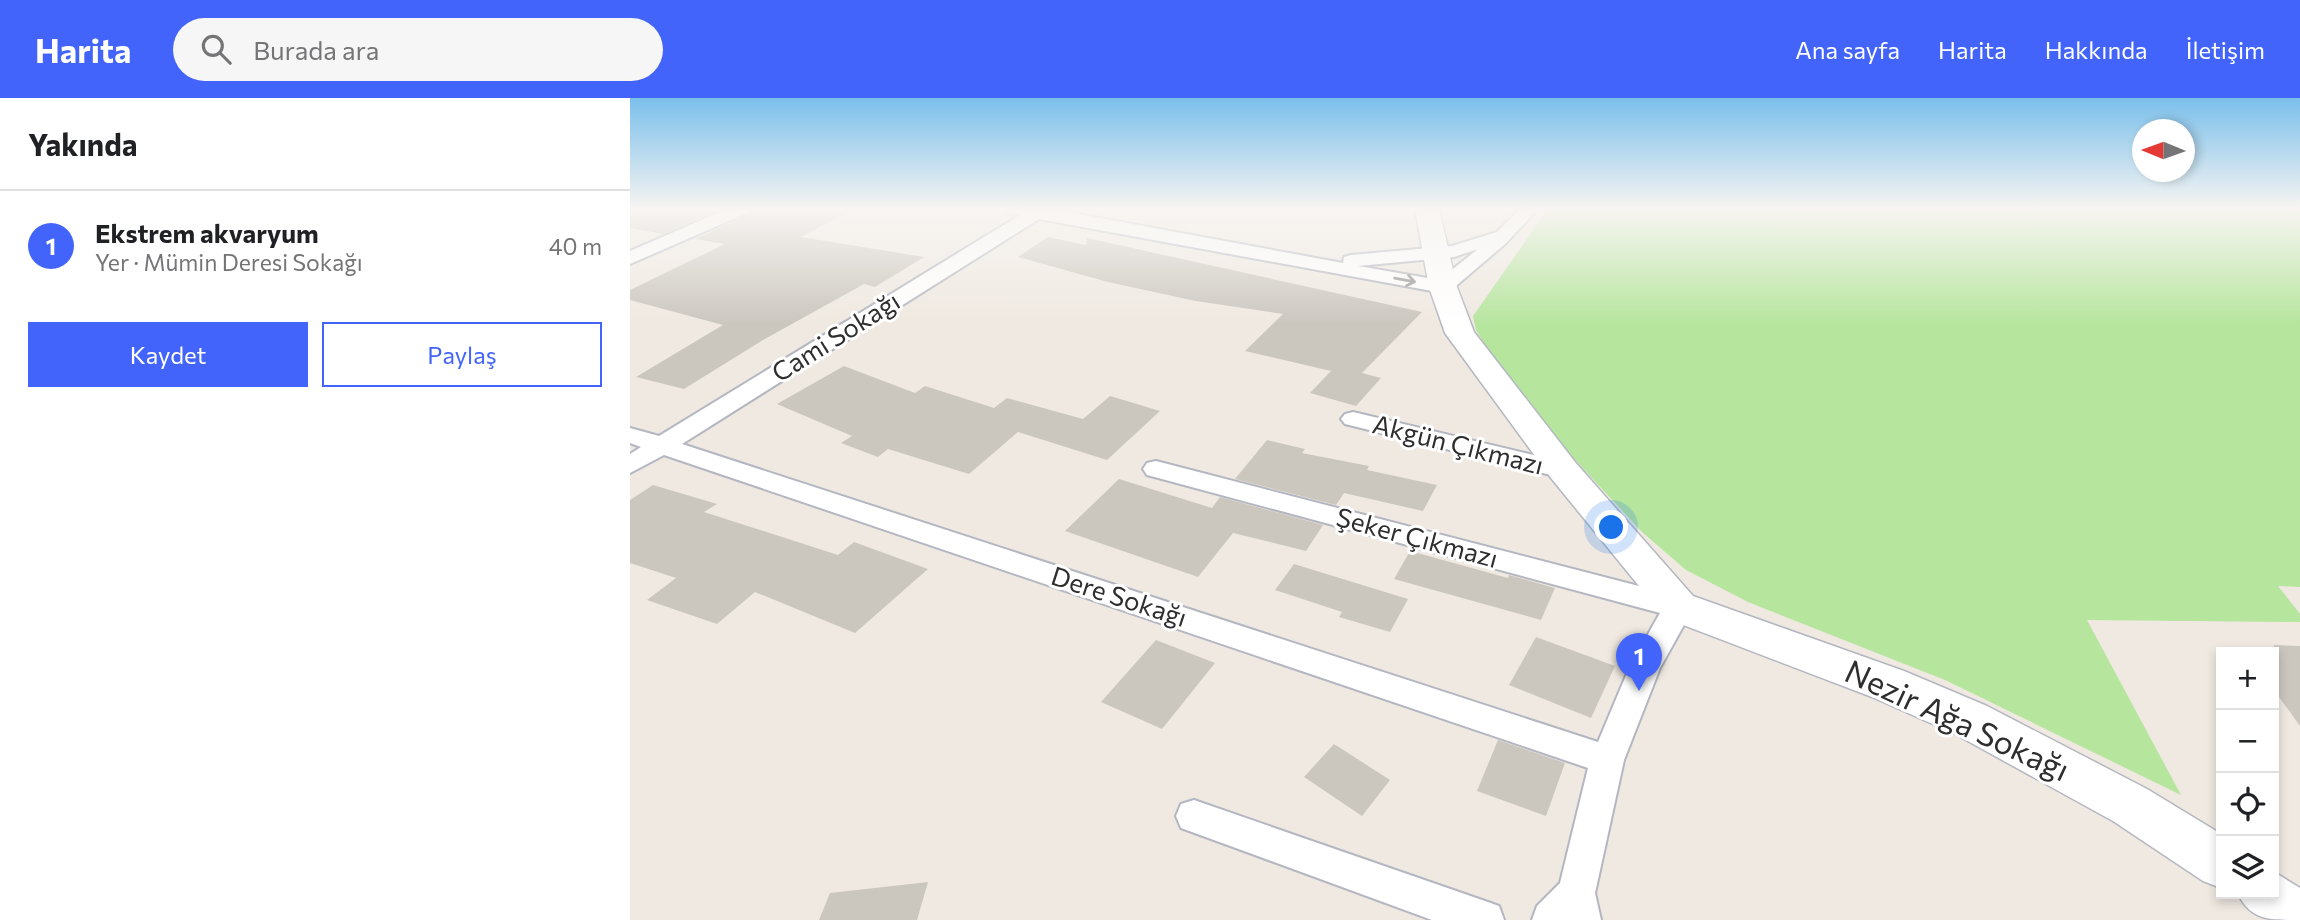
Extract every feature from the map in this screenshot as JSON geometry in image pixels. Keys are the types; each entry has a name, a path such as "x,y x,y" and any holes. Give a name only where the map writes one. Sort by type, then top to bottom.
{"street":[{"path":"630,258 654,247"},
{"name":"Cami Sokağı","path":"630,465 981,247"},
{"path":"1231,247 1443,286 1492,247"},
{"path":"1443,247 1443,286 1460,333 1563,470 1679,607 1645,666 1607,760 1570,911"},
{"path":"1445,252 1461,247"},
{"path":"1319,264 1445,252 1468,253 1477,261"},
{"name":"Akgün Çıkmazı","path":"1353,419 1563,470"},
{"name":"Dere Sokağı","path":"630,435 1607,760"},
{"name":"Şeker Çıkmazı","path":"1156,469 1679,607"},
{"name":"Nezir Ağa Sokağı","path":"1679,607 1888,684 1971,720 2130,804 2216,860"},
{"path":"1194,816 1485,920"},
{"path":"2271,899 2300,920"}],"green space":[{"path":"1521,247 2300,247 2300,587 2278,586 2300,614 2300,622 2087,620 2181,795 1945,680 1748,602 1686,570 1642,532 1566,450 1505,377 1476,330 1473,316"}],"building":[{"path":"718,247 865,247 924,257 875,287 864,284 763,340 684,389 636,377 723,325 630,300 630,290"},
{"path":"1032,247 1129,247 1422,312 1362,373 1381,378 1356,406 1310,393 1331,371 1245,351 1283,314 1196,301 1108,282 1018,257"},
{"path":"844,366 915,393 925,386 994,408 1007,398 1083,419 1110,396 1160,411 1107,460 1018,432 969,474 888,449 878,457 841,443 852,436 777,404"},
{"path":"1267,440 1305,449 1302,453 1369,466 1367,470 1437,485 1423,511 1344,493 1336,505 1235,479"},
{"path":"1119,479 1212,508 1220,497 1323,525 1306,551 1233,533 1198,577 1065,531"},
{"path":"653,485 717,504 704,512 838,555 854,542 928,569 855,633 755,592 717,624 647,600 676,578 630,563 630,500"},
{"path":"1410,551 1555,588 1541,620 1394,579"},
{"path":"1294,564 1408,599 1390,632 1339,617 1342,612 1275,590"},
{"path":"1536,637 1615,666 1591,718 1509,685"},
{"path":"1156,640 1215,663 1162,729 1101,702"},
{"path":"2300,646 2300,726 2279,697 2279,647 2274,647"},
{"path":"1498,740 1565,763 1546,816 1477,791"},
{"path":"1334,744 1390,780 1362,816 1304,777"},
{"path":"928,882 917,920 819,920 830,893"}],"place":[{"name":"Ekstrem akvaryum","path":"1639,691"}]}
